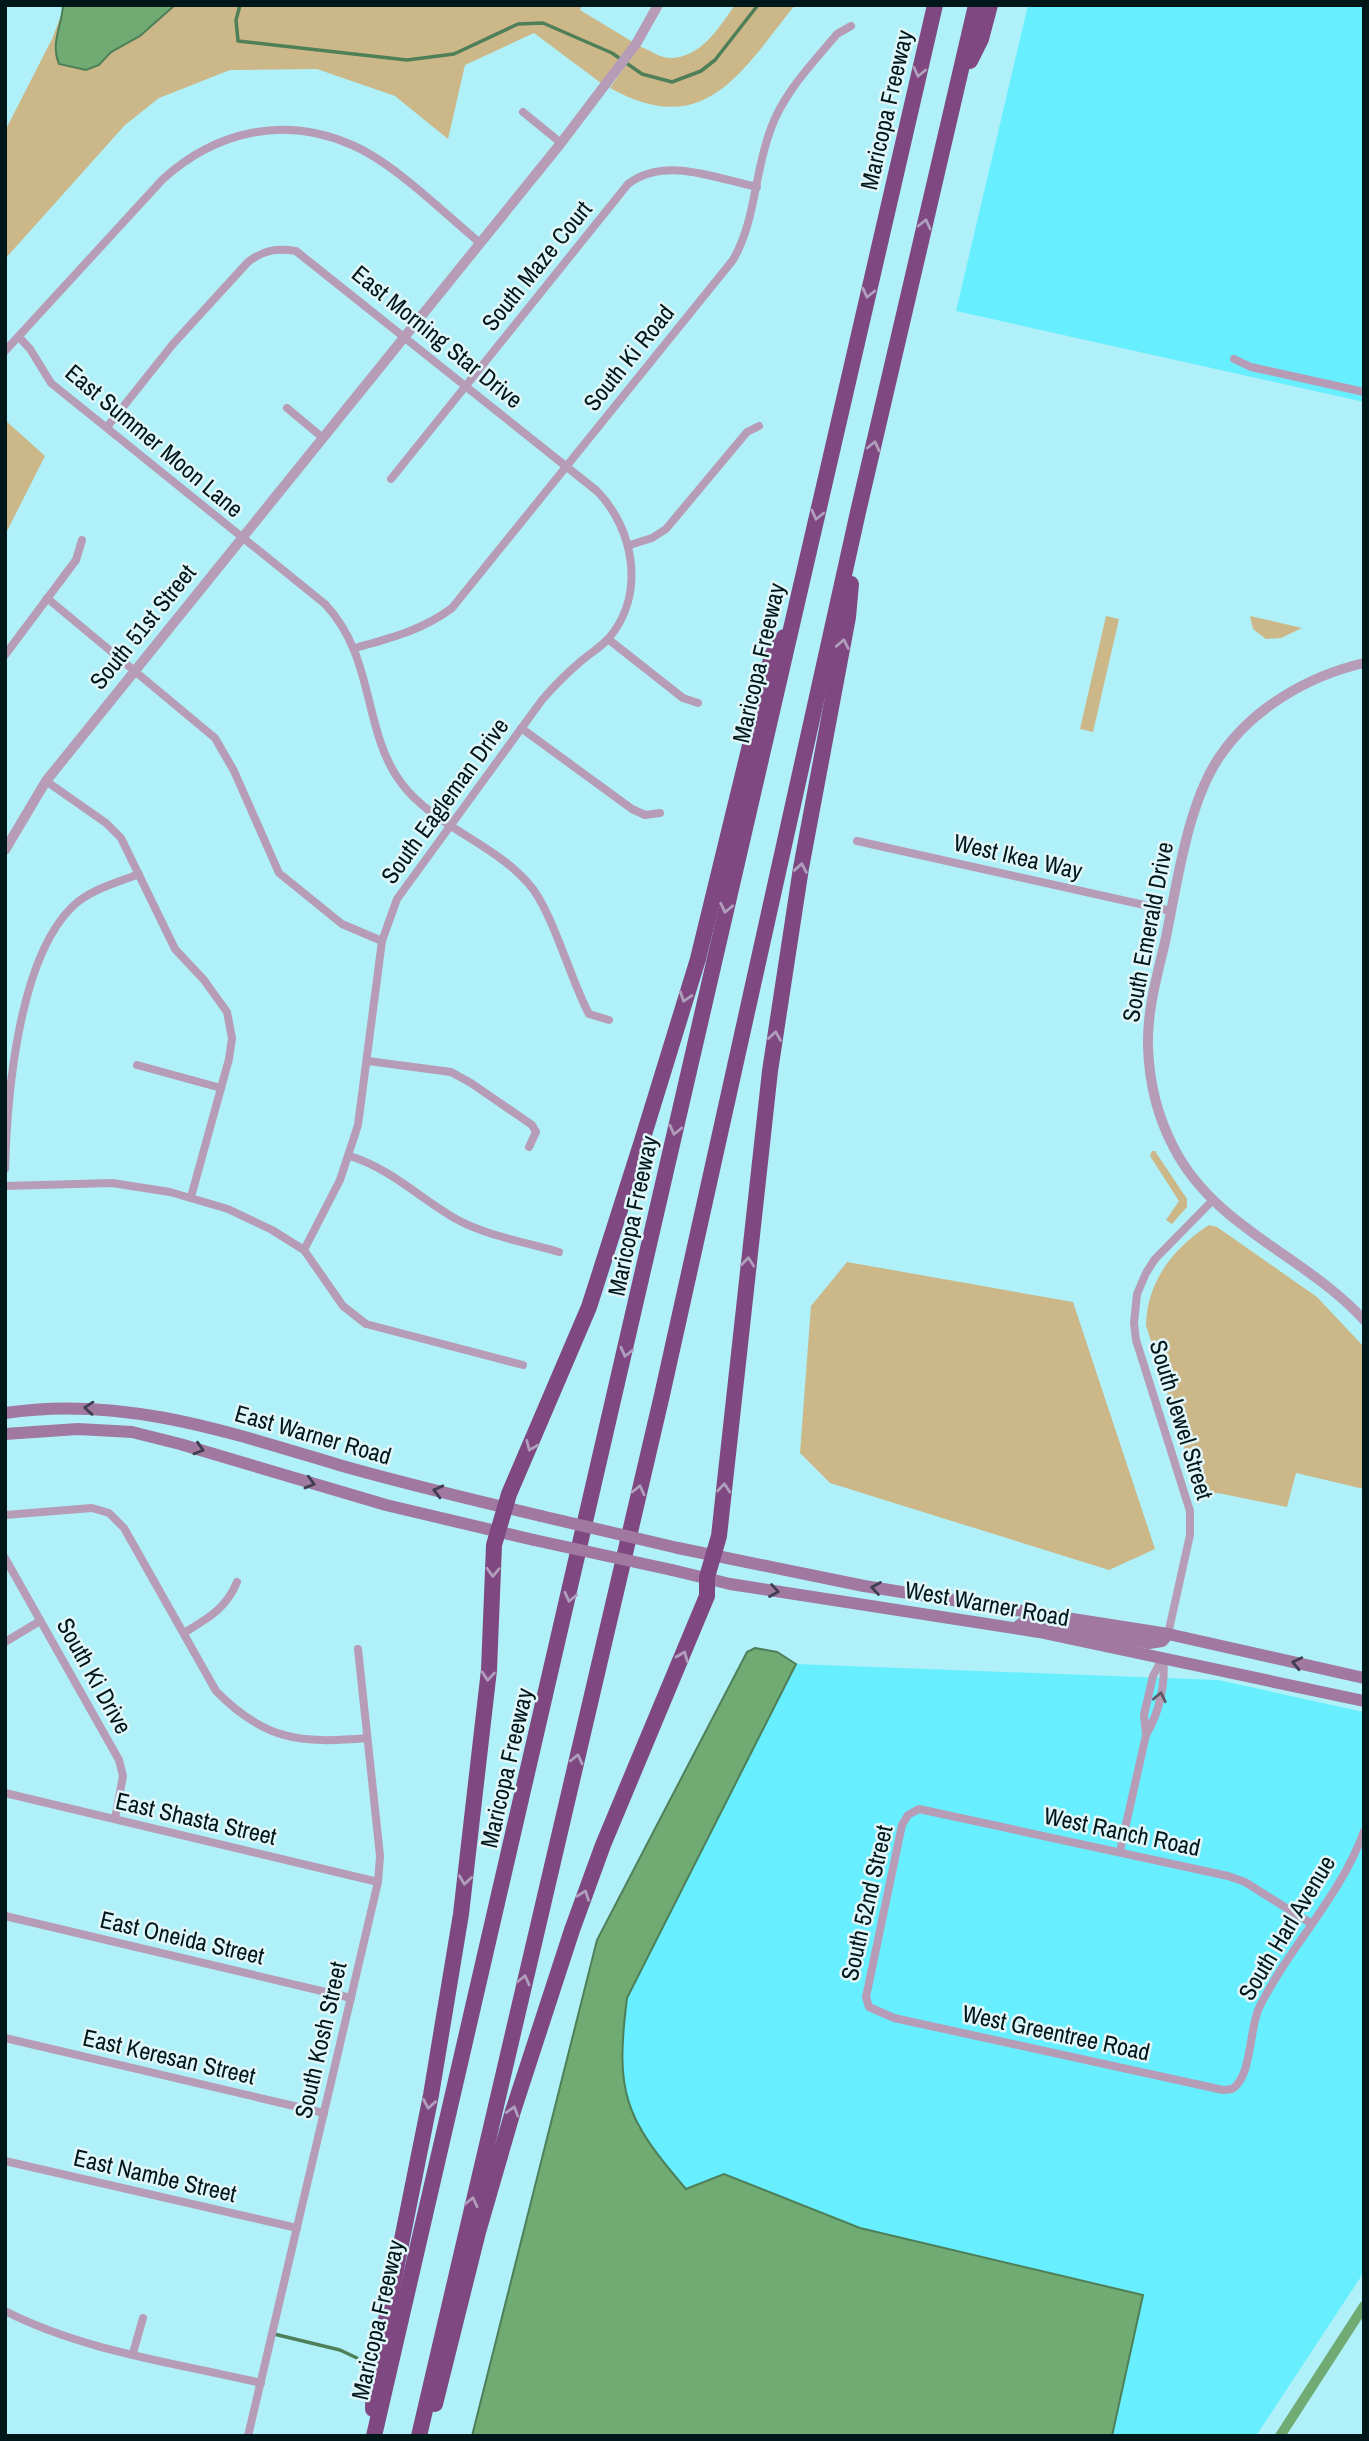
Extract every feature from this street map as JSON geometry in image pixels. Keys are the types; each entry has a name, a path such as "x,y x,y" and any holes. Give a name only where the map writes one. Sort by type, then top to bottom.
{"highway":[{"name":"Maricopa Freeway","path":"372,2436 581,1548 935,5"},
{"path":"421,2436 662,1395 858,512 976,5"},
{"path":"956,92 981,39 990,5"},
{"path":"421,2436 440,2391 478,2232 513,2111 572,1930 603,1845 707,1596 707,1577 719,1536 770,1071 801,868 848,617 858,512"},
{"path":"372,2436 374,2379 428,2109 463,1900 484,1725 498,1532 504,1507 589,1307 698,959 772,655 791,626"}],"main road":[{"name":"East Warner Road","path":"5,1413 76,1407 156,1415 247,1437 375,1475 606,1531"},
{"path":"153,1437 156,1415"},
{"name":"East Warner Road","path":"5,1434 78,1429 153,1437 386,1506 603,1555"},
{"name":"West Warner Road","path":"606,1531 864,1586 1168,1634 1364,1678"},
{"name":"West Warner Road","path":"603,1555 730,1584 1016,1628 1364,1701"},
{"path":"1016,1628 1025,1621 1040,1622 1149,1643 1162,1641 1168,1634"}],"street":[{"name":"South 51st Street","path":"5,850 46,780 561,142 636,44 658,5"},
{"name":"South Ki Road","path":"355,648 412,631 433,622 452,608 733,260 749,226 769,134 784,100 837,34 851,26"},
{"path":"523,112 561,142"},
{"path":"5,351 163,179 188,157 219,141 252,132 290,130 324,135 353,145 379,160 480,243"},
{"name":"South Maze Court","path":"391,479 628,184 642,173 660,169 682,170 757,187"},
{"name":"East Morning Star Drive","path":"107,427 173,344 248,262 260,253 278,248 296,251 311,260 566,466"},
{"name":"East Summer Moon Lane","path":"19,337 30,349 51,383 325,604 342,622 355,648 391,766 402,784 417,799 516,871 530,885 589,1014 610,1020"},
{"path":"1234,359 1251,367 1364,392"},
{"path":"288,408 323,438"},
{"path":"630,545 652,538 666,529 747,432 760,426"},
{"name":"South Eagleman Drive","path":"304,1251 350,1156 364,1096 382,941 397,899 521,729 563,677 608,639 621,620 628,600 630,545 611,505 566,466"},
{"path":"5,655 76,560 82,540"},
{"path":"47,598 215,738 234,771 279,873 342,924 382,941"},
{"path":"608,639 683,698 698,704"},
{"name":"South Emerald Drive","path":"1364,663 1330,671 1288,693 1244,728 1220,756 1203,790 1171,911 1149,1016 1148,1046 1153,1090 1174,1148 1213,1200 1241,1226 1336,1291 1364,1320"},
{"path":"521,729 632,809 645,815 660,813"},
{"path":"46,780 114,831 131,853 175,949 204,980 227,1012 232,1038 191,1197"},
{"name":"West Ikea Way","path":"857,841 1171,911"},
{"path":"5,1169 6,1122 17,1044 42,954 56,926 73,906 95,891 139,874"},
{"path":"368,1061 437,1068 471,1083 532,1125 536,1132 529,1147"},
{"path":"137,1065 221,1088"},
{"path":"350,1156 392,1173 455,1218 478,1229 559,1252"},
{"path":"5,1186 112,1182 191,1197 248,1218 304,1251 343,1306 366,1324 523,1364"},
{"name":"South Jewel Street","path":"1168,1634 1190,1535 1190,1511 1136,1340 1136,1302 1140,1285 1155,1259 1213,1200"},
{"path":"5,1515 80,1508 109,1513 124,1528 216,1691 237,1712 263,1729 292,1739 320,1742 366,1738"},
{"name":"South Ki Drive","path":"5,1558 119,1760 123,1776 115,1819"},
{"path":"184,1633 221,1610 237,1582"},
{"path":"5,1642 40,1621"},
{"name":"South Kosh Street","path":"248,2436 378,1882 380,1856 358,1649"},
{"path":"1120,1851 1146,1735 1155,1720 1165,1674 1163,1657"},
{"name":"East Shasta Street","path":"5,1793 378,1882"},
{"name":"West Ranch Road","path":"913,1810 929,1809 1228,1875 1245,1882 1312,1924"},
{"name":"South 52nd Street","path":"869,2007 867,1986 902,1825 913,1810"},
{"name":"South Harl Avenue","path":"1237,2086 1244,2071 1260,2006 1357,1850 1364,1832"},
{"name":"East Oneida Street","path":"5,1916 351,1998"},
{"name":"West Greentree Road","path":"869,2007 894,2018 1223,2090 1237,2086"},
{"name":"East Keresan Street","path":"5,2038 324,2113"},
{"name":"East Nambe Street","path":"5,2161 297,2228"},
{"path":"5,2311 54,2332 261,2383"},
{"path":"133,2353 143,2318"}],"shaded area":[{"path":"63,5 175,5 140,36 111,52 99,65 86,70 59,64 56,41"},
{"path":"65,5 582,5 580,10 636,44 605,86 534,33 465,65 448,139 395,96 317,69 230,70 159,98 125,125 5,259 5,131 52,39"},
{"path":"735,5 795,5 757,54 718,92 696,103 671,107 643,102 610,88 639,46 665,58 691,53 708,40"},
{"path":"1028,5 1364,5 1364,402 956,311"},
{"path":"5,420 45,456 5,535"},
{"path":"1106,616 1119,619 1093,732 1080,729"},
{"path":"1250,616 1302,628 1281,638 1266,639 1253,629"},
{"path":"1152,1151 1155,1151 1187,1199 1187,1207 1172,1224 1166,1220 1179,1201 1150,1156"},
{"path":"1209,1225 1217,1227 1317,1297 1364,1347 1364,1489 1296,1473 1287,1507 1218,1493 1199,1495 1146,1325 1151,1294 1164,1268 1184,1244"},
{"path":"847,1262 1073,1302 1155,1549 1109,1570 830,1483 800,1453 811,1306"},
{"path":"755,1648 777,1652 796,1664 627,1998 622,2058 624,2081 637,2122 665,2164 686,2189 724,2174 860,2228 1143,2295 1112,2436 472,2436 597,1940 747,1652"},
{"path":"796,1664 1218,1680 1364,1712 1364,2272 1256,2436 1112,2436 1143,2294 860,2228 724,2174 686,2189 646,2141 626,2102 622,2045 627,1998"}],"waterway":[{"path":"240,5 236,20 238,41 407,60 454,54 518,24 543,23 612,53 642,74 672,82 701,71 715,60 758,5"},
{"path":"1280,2436 1364,2306"},
{"path":"274,2334 340,2350 357,2358"}]}
